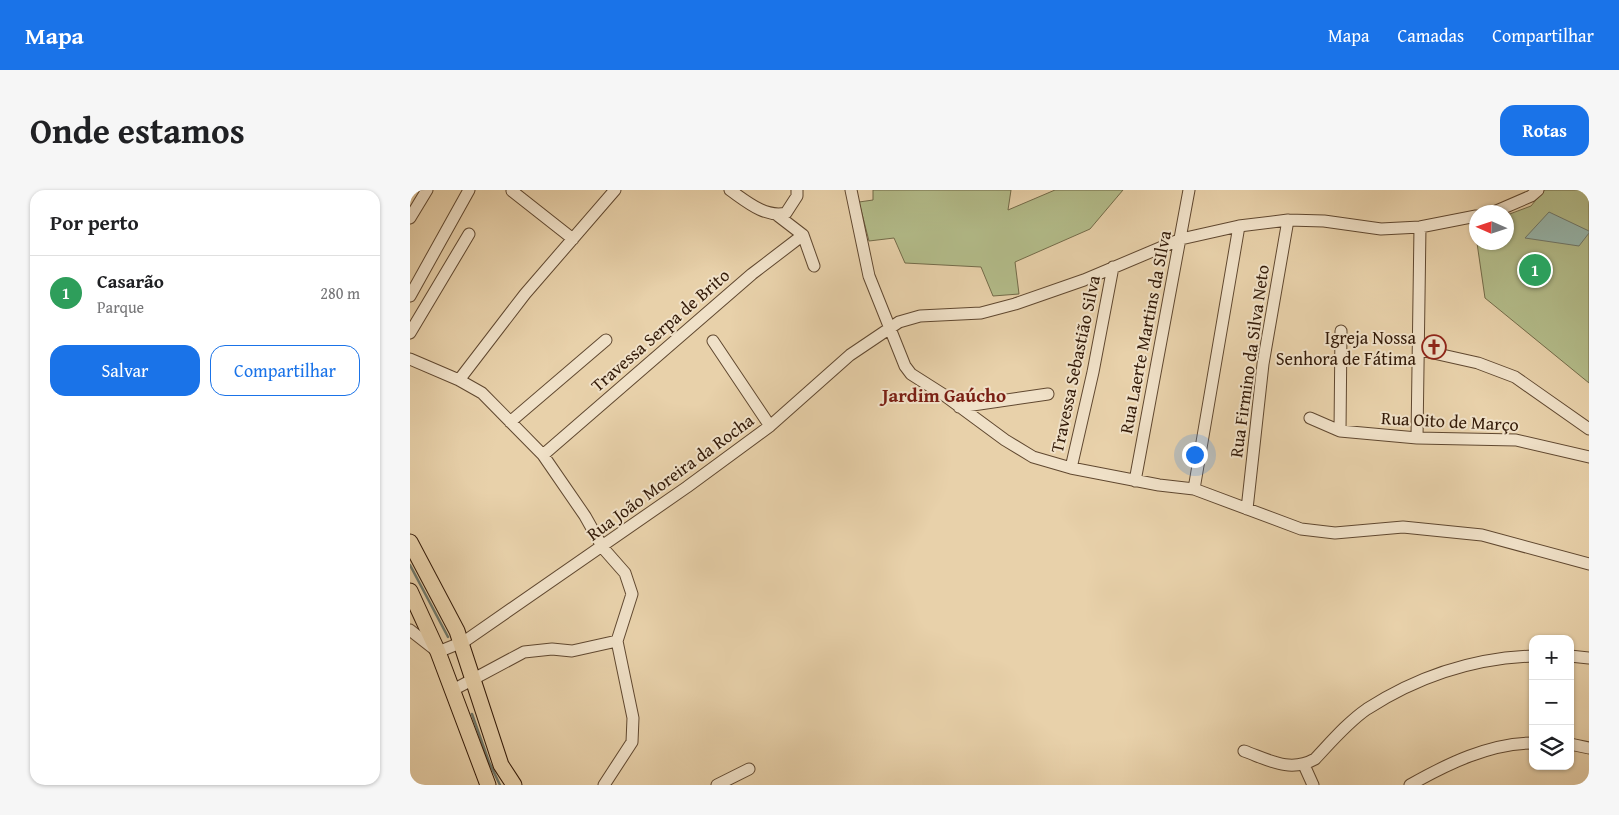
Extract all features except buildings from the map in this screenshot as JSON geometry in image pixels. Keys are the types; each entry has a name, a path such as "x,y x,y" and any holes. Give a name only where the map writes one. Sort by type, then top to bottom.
{"main road":[{"path":"410,542 430,576 462,642 501,765 514,785"},
{"path":"410,591 438,652 488,785"}],"street":[{"path":"410,218 427,190"},
{"path":"410,296 469,190"},
{"path":"459,380 524,296 615,190"},
{"path":"730,190 761,210 781,214 803,235 814,266"},
{"path":"781,214 796,196 798,190"},
{"path":"851,190 869,276 905,366 911,374 1005,440 1033,457 1071,468 1135,481 1194,489 1301,529 1327,532 1403,527 1482,535 1589,564"},
{"name":"Rua Laerte Martins da SIlva","path":"1135,481 1189,190"},
{"path":"1510,205 1531,196 1538,190"},
{"path":"512,191 573,239"},
{"name":"Rua João Moreira da Rocha","path":"438,652 462,642 603,548 770,426 820,380 889,327 899,322 920,316 981,313 1015,304 1084,280 1181,239 1239,226 1288,220 1324,221 1381,229 1420,227 1469,217"},
{"name":"Rua Firmino da Silva Neto","path":"1246,509 1263,364 1288,220"},
{"path":"1194,489 1239,226"},
{"path":"1417,438 1420,350 1418,264 1420,227"},
{"path":"410,334 469,234"},
{"name":"Travessa Serpa de Brito","path":"543,455 752,274 803,235"},
{"name":"Travessa Sebastião Silva","path":"1071,468 1094,372 1113,267"},
{"path":"1340,431 1341,331"},
{"path":"510,422 606,340"},
{"path":"713,341 770,426"},
{"path":"1420,350 1478,363 1515,377 1589,428"},
{"path":"410,359 459,380 482,393 543,455 585,516 603,548 625,573 632,594 618,641 633,718 632,742 604,785"},
{"path":"959,407 1048,394"},
{"name":"Rua Oito de Março","path":"1310,418 1340,431 1417,438 1516,440 1589,457"},
{"path":"410,630 438,652"},
{"path":"453,690 524,652 552,649 572,651 618,641"},
{"path":"1244,751 1284,766 1304,765 1314,759 1366,710 1428,677 1469,664 1511,657 1529,656"},
{"path":"1574,656 1589,658"},
{"path":"1410,785 1443,766 1482,752 1521,743 1529,743"},
{"path":"1574,745 1589,748"},
{"path":"1304,765 1313,785"},
{"path":"717,785 749,769"}],"green space":[{"path":"873,190 1011,190 1008,210 1055,190 1123,190 1090,229 1015,262 1019,294 993,296 981,267 905,263 894,238 869,241 859,202 873,200"},
{"path":"1544,190 1582,190 1589,197 1589,383 1485,298 1478,250 1514,250 1514,212 1531,206"}],"water":[{"path":"1549,212 1589,231 1579,246 1525,238"}],"waterway":[{"path":"410,565 448,637"},
{"path":"472,714 489,762 500,785"}],"place":[{"name":"Casarão","path":"1535,270"},
{"name":"Igreja Nossa Senhora de Fátima","path":"1434,347"}],"district":[{"name":"Jardim Gaúcho","path":"944,395"}]}
